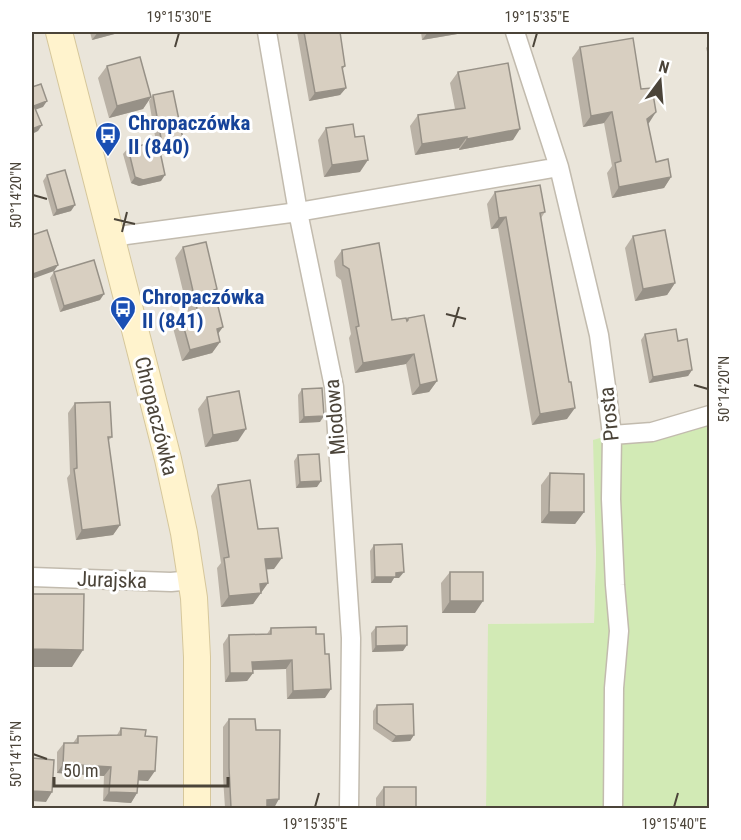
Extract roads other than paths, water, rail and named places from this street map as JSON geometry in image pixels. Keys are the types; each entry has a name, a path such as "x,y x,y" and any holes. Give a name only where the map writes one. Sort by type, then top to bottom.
{"street":[{"name":"Chropaczówka","path":"58,32 168,459 184,533 194,598 197,657 197,808"},
{"name":"Miodowa","path":"267,32 298,212 334,387 351,638 349,808"},
{"name":"Prosta","path":"515,32 559,167 599,335 612,435 612,510 619,631 614,688 613,808"},
{"path":"112,240 126,235 298,212 559,167"},
{"path":"612,435 652,432 710,415"},
{"name":"Jurajska","path":"32,577 171,582 192,580"}],"place":[{"name":"Chropaczówka II (840)","path":"108,158"},
{"name":"Chropaczówka II (841)","path":"123,332"}]}
